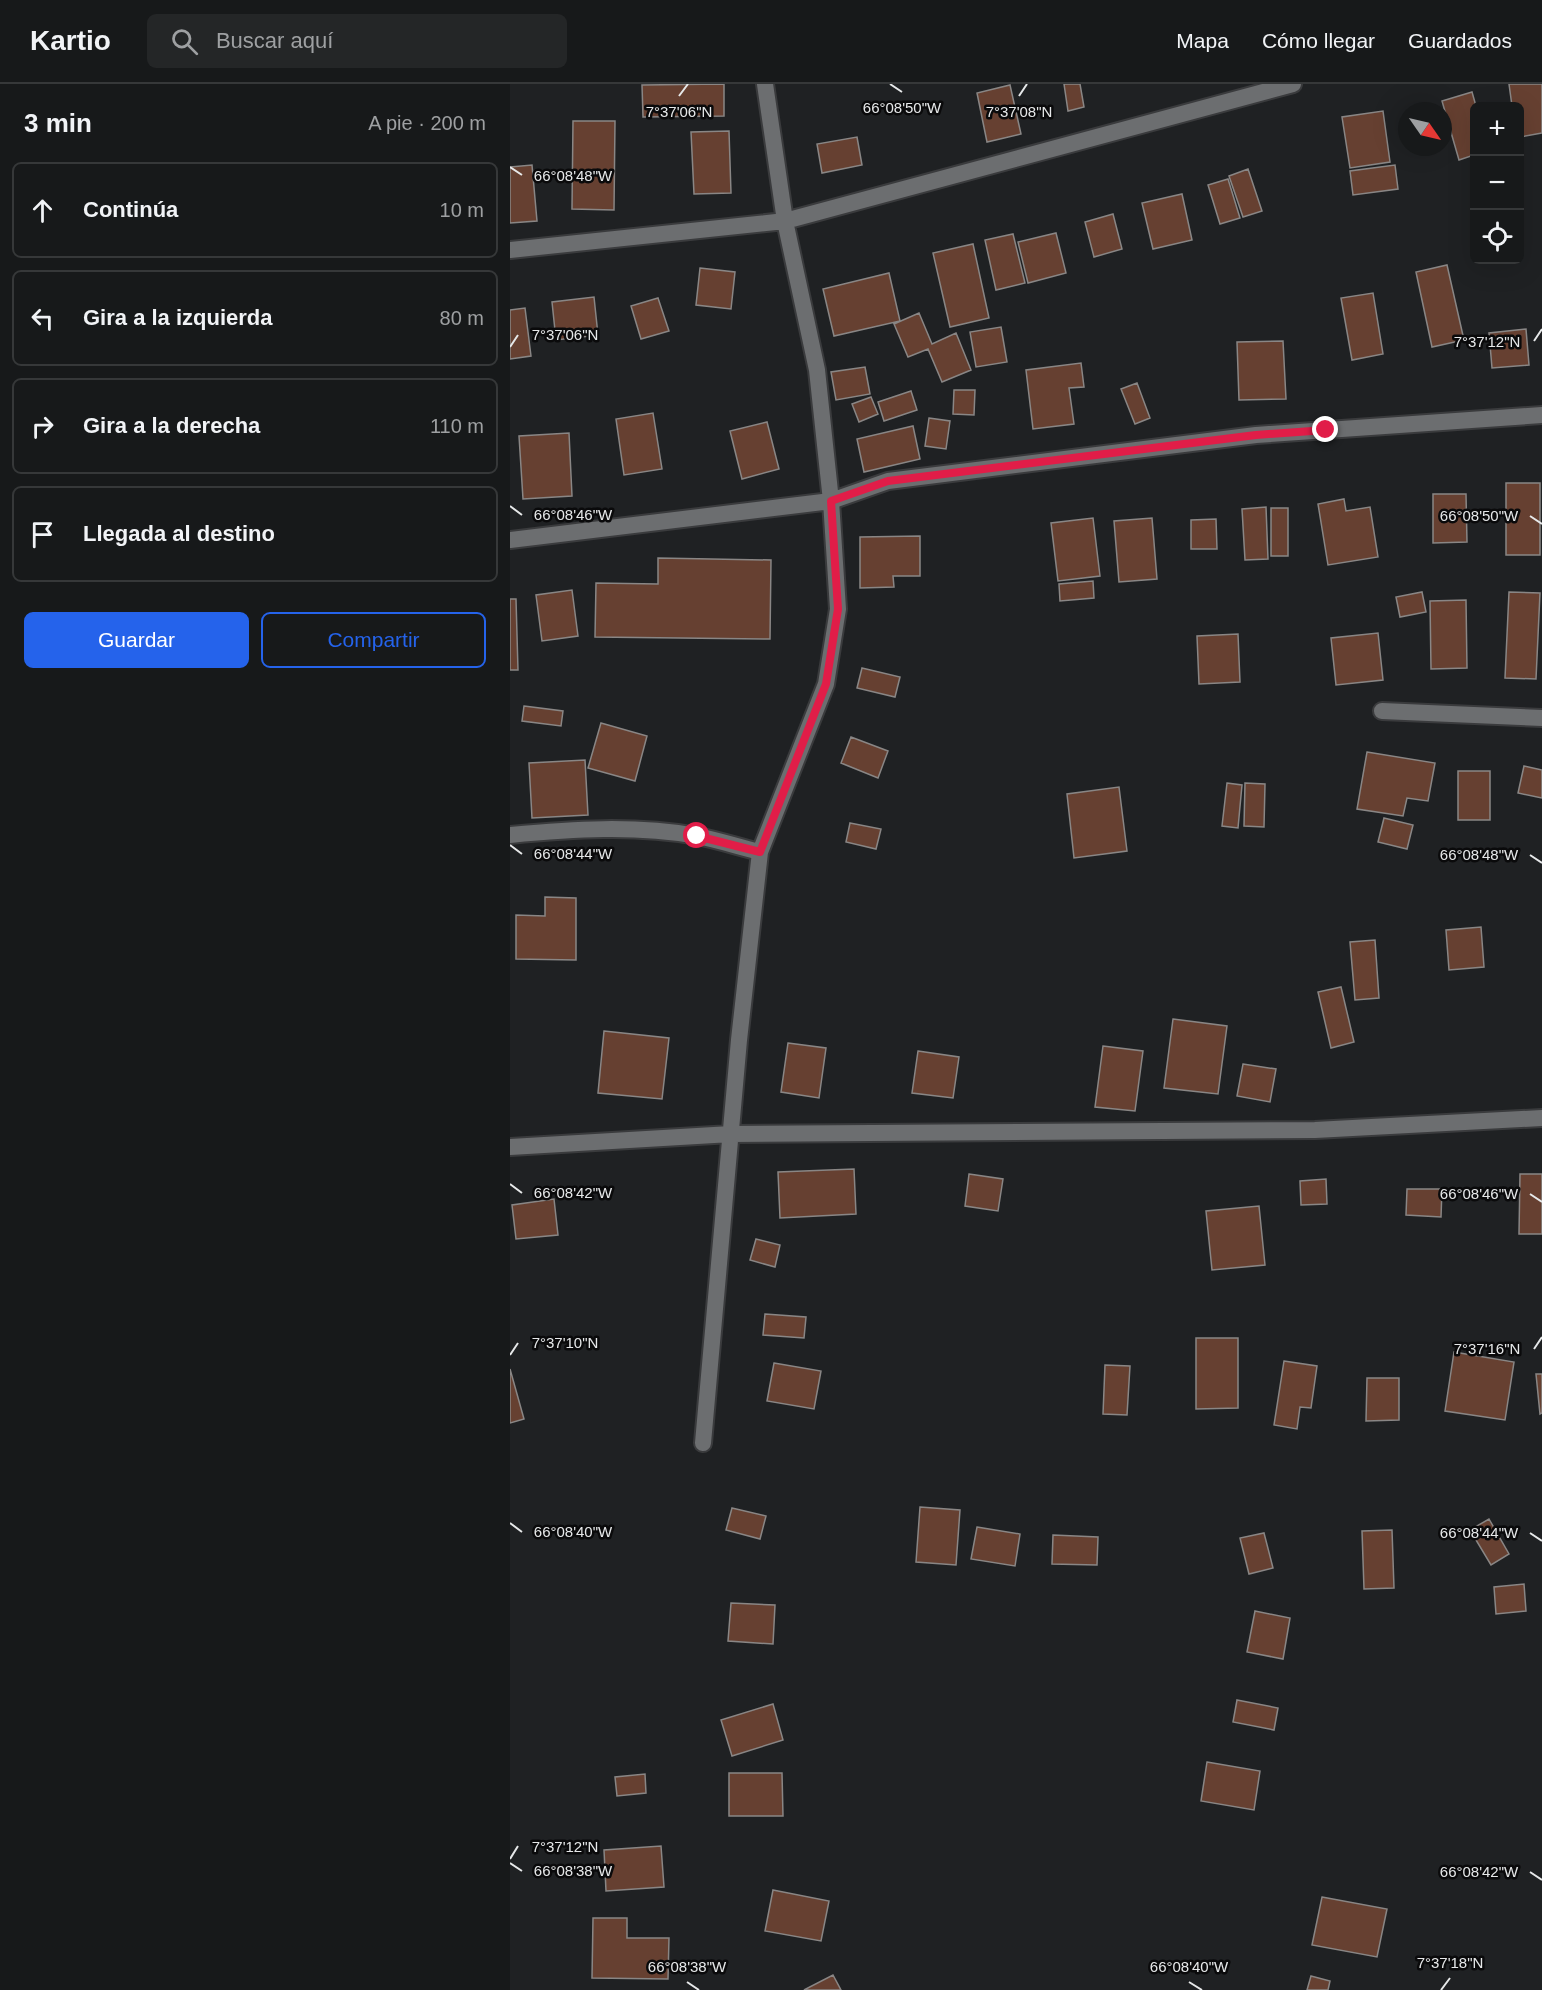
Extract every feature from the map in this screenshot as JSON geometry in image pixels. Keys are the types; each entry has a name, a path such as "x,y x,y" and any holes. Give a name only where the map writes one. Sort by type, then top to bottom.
{"street":[{"path":"703,1443 739,1040 760,852 826,684 838,609 831,501 817,370 785,221 765,84"},
{"path":"510,250 785,221 1293,84"},
{"path":"510,540 831,501 888,481 1232,438 1542,415"},
{"path":"1382,711 1542,718"},
{"path":"510,835 560,830 638,830 697,836 760,852"},
{"path":"510,1147 731,1134 1315,1130 1542,1118"}],"building":[{"path":"724,84 724,116 643,117 642,85"},
{"path":"1064,84 1080,84 1084,107 1068,111"},
{"path":"1509,84 1542,84 1542,133 1524,136 1524,102 1511,102"},
{"path":"1010,85 1021,134 987,142 977,93"},
{"path":"1472,92 1475,102 1470,102 1470,156 1459,160 1452,136 1452,102 1442,101"},
{"path":"1383,111 1390,162 1350,168 1342,117"},
{"path":"573,121 615,121 614,210 572,209"},
{"path":"729,131 731,193 694,194 691,132"},
{"path":"857,137 862,165 822,173 817,144"},
{"path":"532,165 537,221 510,223 510,167"},
{"path":"1395,165 1398,189 1353,195 1350,171"},
{"path":"1248,169 1262,211 1243,217 1229,176"},
{"path":"1228,179 1240,218 1220,224 1208,185"},
{"path":"1182,194 1192,240 1153,249 1142,203"},
{"path":"1113,214 1122,249 1094,257 1085,222"},
{"path":"1056,233 1066,273 1028,283 1018,242"},
{"path":"1013,234 1025,283 996,290 985,240"},
{"path":"973,244 989,318 950,327 933,253"},
{"path":"1447,265 1464,340 1432,347 1416,272"},
{"path":"700,268 735,272 731,309 696,305"},
{"path":"889,273 900,321 834,336 823,289"},
{"path":"1373,293 1383,354 1352,360 1341,298"},
{"path":"594,297 598,335 556,340 552,302"},
{"path":"658,298 669,331 641,339 631,306"},
{"path":"525,308 531,356 510,359 510,310"},
{"path":"919,313 932,344 956,333 971,370 942,382 928,349 908,357 894,324"},
{"path":"1001,327 1007,362 976,367 970,332"},
{"path":"1526,329 1529,365 1492,368 1489,333"},
{"path":"1283,341 1286,399 1239,400 1237,342"},
{"path":"1081,363 1084,387 1069,388 1074,424 1033,429 1026,370"},
{"path":"865,367 870,394 836,400 831,372"},
{"path":"1137,383 1150,418 1135,424 1121,389"},
{"path":"954,390 975,390 974,415 953,414"},
{"path":"911,391 917,410 884,421 878,402"},
{"path":"871,397 878,414 859,422 852,404"},
{"path":"653,413 662,469 624,475 616,419"},
{"path":"929,418 950,421 946,449 925,446"},
{"path":"767,422 779,469 742,479 730,431"},
{"path":"913,426 920,459 864,472 857,439"},
{"path":"569,433 572,496 523,499 519,436"},
{"path":"1506,483 1540,483 1540,555 1506,555"},
{"path":"1433,494 1466,494 1467,542 1433,543"},
{"path":"1344,499 1346,511 1370,507 1378,557 1328,565 1318,504"},
{"path":"1266,507 1268,559 1245,560 1242,509"},
{"path":"1271,508 1288,508 1288,556 1271,556"},
{"path":"1093,518 1100,576 1058,581 1051,523"},
{"path":"1152,518 1157,579 1119,582 1114,521"},
{"path":"1216,519 1217,549 1191,549 1191,520"},
{"path":"920,536 920,576 893,576 894,587 860,588 860,537"},
{"path":"658,558 771,560 770,639 595,637 596,583 658,584"},
{"path":"1093,581 1094,598 1060,601 1059,584"},
{"path":"572,590 578,636 542,641 536,595"},
{"path":"1422,592 1426,612 1400,617 1396,597"},
{"path":"1509,592 1540,593 1536,679 1505,678"},
{"path":"510,599 516,599 518,670 510,670"},
{"path":"1466,600 1467,668 1431,669 1430,601"},
{"path":"1378,633 1383,680 1336,685 1331,638"},
{"path":"1238,634 1240,682 1199,684 1197,636"},
{"path":"862,668 900,677 895,697 857,688"},
{"path":"524,706 563,711 561,726 522,721"},
{"path":"601,723 647,736 635,781 588,768"},
{"path":"851,737 888,751 878,778 841,763"},
{"path":"1367,752 1435,763 1428,801 1407,798 1403,816 1357,809"},
{"path":"585,760 588,815 532,818 529,763"},
{"path":"1524,766 1542,770 1542,798 1518,793"},
{"path":"1458,771 1490,771 1490,820 1458,820"},
{"path":"1227,783 1242,785 1238,828 1222,826"},
{"path":"1245,783 1265,784 1264,827 1244,826"},
{"path":"1119,787 1127,851 1074,858 1067,794"},
{"path":"1384,818 1413,825 1407,849 1378,842"},
{"path":"850,823 881,829 876,849 846,842"},
{"path":"545,897 576,898 576,960 516,959 516,915 545,916"},
{"path":"1481,927 1484,967 1449,970 1446,930"},
{"path":"1375,940 1379,998 1355,1000 1350,942"},
{"path":"1341,987 1354,1042 1331,1048 1318,992"},
{"path":"1173,1019 1227,1026 1218,1094 1164,1088"},
{"path":"604,1031 669,1038 662,1099 598,1093"},
{"path":"788,1043 826,1048 819,1098 781,1092"},
{"path":"1103,1046 1143,1051 1135,1111 1095,1107"},
{"path":"918,1051 959,1057 953,1098 912,1093"},
{"path":"1243,1064 1276,1069 1270,1102 1237,1096"},
{"path":"854,1169 856,1214 780,1218 778,1172"},
{"path":"969,1174 1003,1179 998,1211 965,1206"},
{"path":"1520,1174 1542,1174 1542,1234 1519,1234"},
{"path":"1326,1179 1327,1204 1301,1205 1300,1181"},
{"path":"1407,1189 1442,1189 1441,1217 1406,1215"},
{"path":"554,1199 558,1235 516,1239 512,1205"},
{"path":"1259,1206 1265,1265 1212,1270 1206,1211"},
{"path":"756,1239 780,1245 775,1267 750,1260"},
{"path":"765,1314 806,1317 804,1338 763,1335"},
{"path":"1196,1338 1238,1338 1238,1408 1196,1409"},
{"path":"1454,1352 1514,1362 1505,1420 1445,1411"},
{"path":"1284,1361 1317,1366 1311,1408 1300,1407 1297,1429 1274,1425"},
{"path":"774,1363 821,1371 814,1409 767,1401"},
{"path":"1105,1365 1130,1366 1127,1415 1103,1414"},
{"path":"510,1369 524,1419 510,1423"},
{"path":"1536,1374 1542,1374 1542,1413 1540,1414"},
{"path":"1367,1378 1399,1378 1399,1420 1366,1421"},
{"path":"920,1507 960,1510 956,1565 916,1562"},
{"path":"732,1508 766,1516 760,1539 726,1530"},
{"path":"1489,1519 1509,1554 1491,1565 1470,1530"},
{"path":"977,1527 1020,1534 1015,1566 971,1559"},
{"path":"1392,1530 1394,1588 1364,1589 1362,1531"},
{"path":"1264,1533 1273,1568 1249,1574 1240,1538"},
{"path":"1053,1535 1098,1537 1097,1565 1052,1564"},
{"path":"1524,1584 1526,1611 1496,1614 1494,1587"},
{"path":"731,1603 775,1605 773,1644 728,1641"},
{"path":"1255,1611 1290,1618 1283,1659 1247,1652"},
{"path":"1237,1700 1278,1708 1274,1730 1233,1722"},
{"path":"773,1704 783,1740 732,1756 721,1720"},
{"path":"1207,1762 1260,1771 1254,1810 1201,1801"},
{"path":"729,1773 782,1773 783,1816 729,1816"},
{"path":"645,1774 646,1793 617,1796 615,1777"},
{"path":"661,1846 664,1887 606,1891 604,1850"},
{"path":"773,1890 829,1901 821,1941 765,1931"},
{"path":"1322,1897 1387,1909 1377,1957 1312,1945"},
{"path":"593,1918 627,1918 627,1938 669,1938 668,1979 592,1978"},
{"path":"833,1975 841,1990 804,1990"},
{"path":"1311,1976 1330,1981 1328,1990 1307,1990"}],"route":[{"path":"697,836 760,852 826,684 838,609 831,501 865,487 888,481 1256,435 1326,430"}]}
